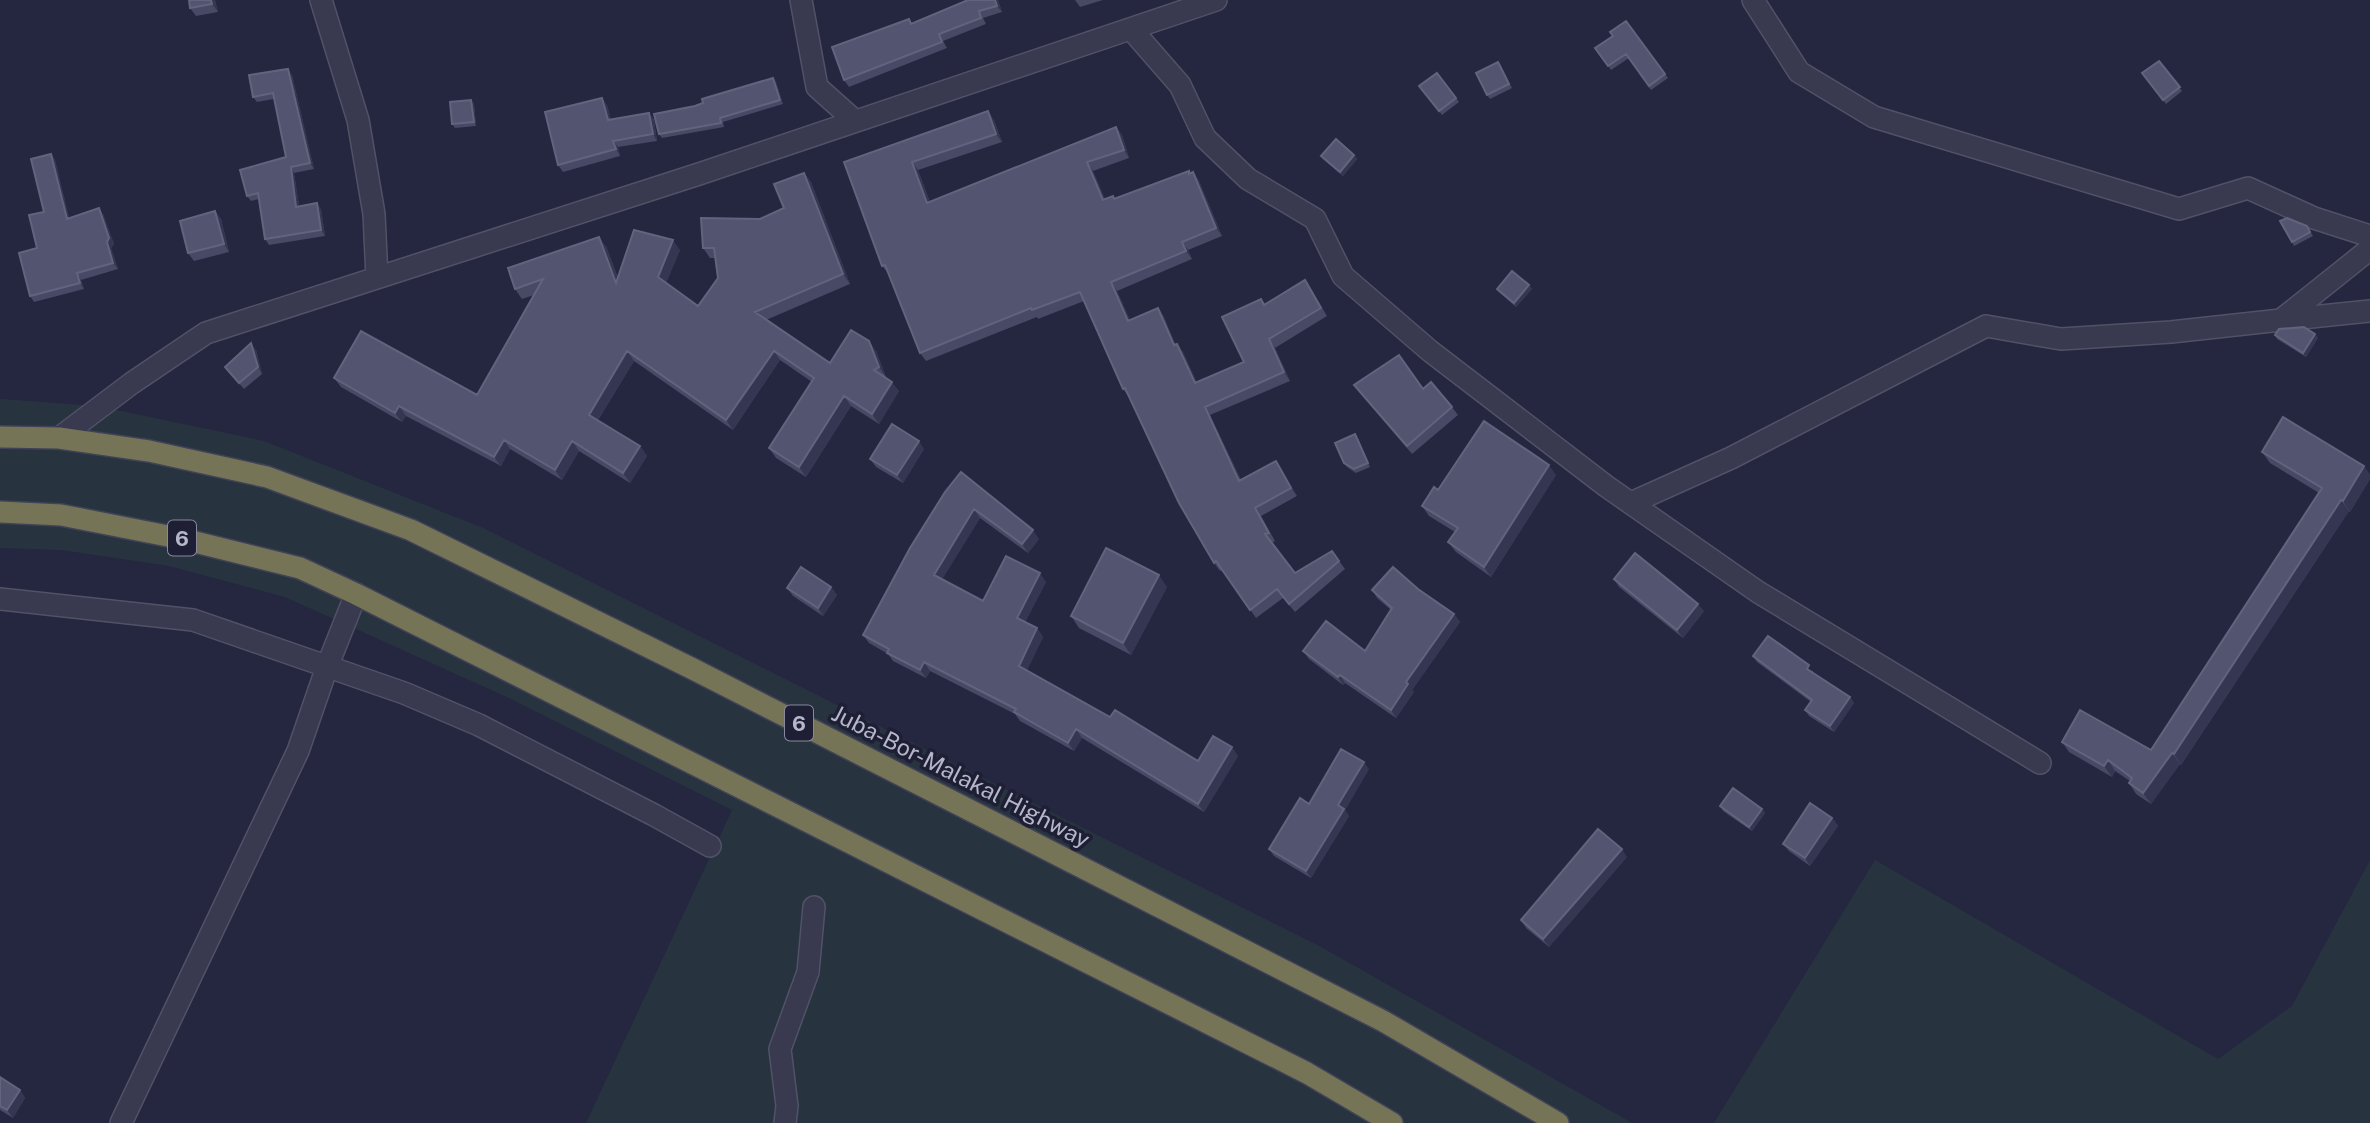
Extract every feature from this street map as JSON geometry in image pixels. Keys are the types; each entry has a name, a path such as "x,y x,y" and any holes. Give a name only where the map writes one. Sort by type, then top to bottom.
{"highway":[{"name":"Juba-Bor-Malakal Highway","path":"0,437 59,438 149,451 267,477 411,530 693,669 1383,1021 1558,1123"},
{"name":"6","path":"0,512 61,515 183,538 300,568 1307,1073 1392,1123"}],"street":[{"path":"321,0 358,120 374,214 377,278"},
{"path":"801,0 817,87 855,121"},
{"path":"59,438 205,333 1132,30 1216,0"},
{"path":"1753,0 1799,72 1874,117 2179,209 2248,188 2314,218 2370,236"},
{"path":"1132,30 1181,85 1206,138 1248,179 1315,219 1343,276 1430,351 1631,503 1758,592 2040,763"},
{"path":"2281,320 2370,249"},
{"path":"1631,503 1731,458 1986,326 2061,339 2171,332 2370,310"},
{"path":"121,1123 298,751 356,594"},
{"path":"0,599 193,620 404,693 479,725 709,846"},
{"path":"785,1123 787,1106 780,1049 808,972 814,907"}],"shaded area":[{"path":"0,399 98,406 264,441 483,528 1323,948 1632,1123 586,1123 732,810 509,698 285,597 169,566 62,550 0,548"},
{"path":"1875,860 2218,1059 2292,1006 2370,860 2370,1123 1714,1123"}],"building":[{"path":"189,0 211,0 212,4 190,8"},
{"path":"968,0 995,0 997,6 979,11 981,18 939,34 942,42 844,80 832,47 909,19 911,24"},
{"path":"1626,21 1665,74 1649,86 1626,54 1608,66 1595,48 1613,36 1610,32"},
{"path":"2159,61 2180,87 2163,100 2142,73"},
{"path":"1498,62 1509,84 1487,95 1476,73"},
{"path":"288,69 310,163 291,167 296,207 317,203 321,230 265,239 258,193 247,196 240,170 286,157 273,93 253,97 249,75"},
{"path":"1437,73 1456,98 1439,111 1419,86"},
{"path":"773,78 780,100 720,118 721,123 659,134 654,114 695,106 703,103 702,99"},
{"path":"602,98 608,120 649,113 653,134 613,141 616,149 558,165 545,112"},
{"path":"471,100 474,122 452,124 450,102"},
{"path":"988,111 996,134 912,162 927,203 1116,127 1124,150 1087,162 1103,200 1113,196 1114,199 1189,171 1189,174 1193,172 1216,228 1182,242 1186,251 1111,282 1128,321 1158,308 1195,383 1244,362 1222,317 1261,299 1264,305 1305,280 1321,308 1269,339 1284,372 1205,407 1239,481 1276,461 1291,488 1255,508 1269,533 1265,534 1295,573 1332,551 1339,561 1289,604 1277,589 1250,610 1216,561 1214,563 1179,503 1125,388 1123,389 1080,292 1032,310 1031,308 920,353 885,265 882,266 844,162"},
{"path":"1336,139 1354,155 1340,172 1321,156"},
{"path":"51,154 67,219 99,208 109,238 107,242 113,263 77,273 80,283 30,296 19,253 37,248 29,215 44,212 31,159"},
{"path":"804,173 843,274 755,312 830,363 851,330 869,341 879,367 874,370 892,382 872,414 844,396 799,467 769,448 814,378 774,351 726,420 627,351 589,415 640,446 623,473 572,441 555,470 504,440 494,457 399,406 395,413 334,378 361,331 477,395 543,279 515,289 508,268 599,237 616,283 634,230 673,240 658,277 698,306 718,278 714,248 703,248 701,218 760,219 784,208 774,184"},
{"path":"215,211 224,244 188,253 180,221"},
{"path":"2287,218 2307,226 2310,232 2292,242 2280,221"},
{"path":"1512,271 1529,285 1514,303 1497,289"},
{"path":"2304,327 2315,334 2303,353 2275,335 2279,329"},
{"path":"251,343 258,367 239,383 225,367"},
{"path":"1399,355 1423,389 1431,382 1452,407 1407,446 1354,385"},
{"path":"2283,417 2364,466 2174,754 2172,753 2143,793 2129,783 2132,778 2108,760 2104,766 2062,742 2080,710 2151,750 2322,488 2262,452"},
{"path":"1484,421 1549,465 1484,567 1448,542 1458,528 1422,506 1434,487 1438,490"},
{"path":"892,424 919,441 897,475 870,459"},
{"path":"1355,434 1368,463 1354,469 1344,463 1335,443"},
{"path":"961,472 1033,530 1022,544 974,509 934,575 983,601 1006,556 1040,573 1017,618 1037,628 1019,666 1110,717 1115,710 1198,761 1213,736 1232,747 1198,804 1076,729 1068,743 1014,712 1016,709 924,662 920,670 887,653 889,649 863,635 910,548 945,492"},
{"path":"1106,548 1159,575 1123,643 1071,616"},
{"path":"1635,553 1698,604 1677,630 1614,579"},
{"path":"801,567 831,587 818,608 787,588"},
{"path":"1393,567 1418,589 1454,614 1406,682 1408,684 1391,710 1340,675 1338,677 1303,651 1326,621 1365,651 1392,608 1372,590"},
{"path":"1768,636 1809,665 1807,669 1850,697 1830,726 1805,710 1812,700 1753,656"},
{"path":"1341,749 1364,762 1338,805 1344,809 1306,871 1269,849 1300,798 1309,804"},
{"path":"1733,788 1762,809 1749,827 1720,806"},
{"path":"1810,803 1832,818 1805,858 1783,844"},
{"path":"1598,829 1622,849 1543,939 1521,920"},
{"path":"0,1077 20,1090 7,1110 0,1106"}]}
